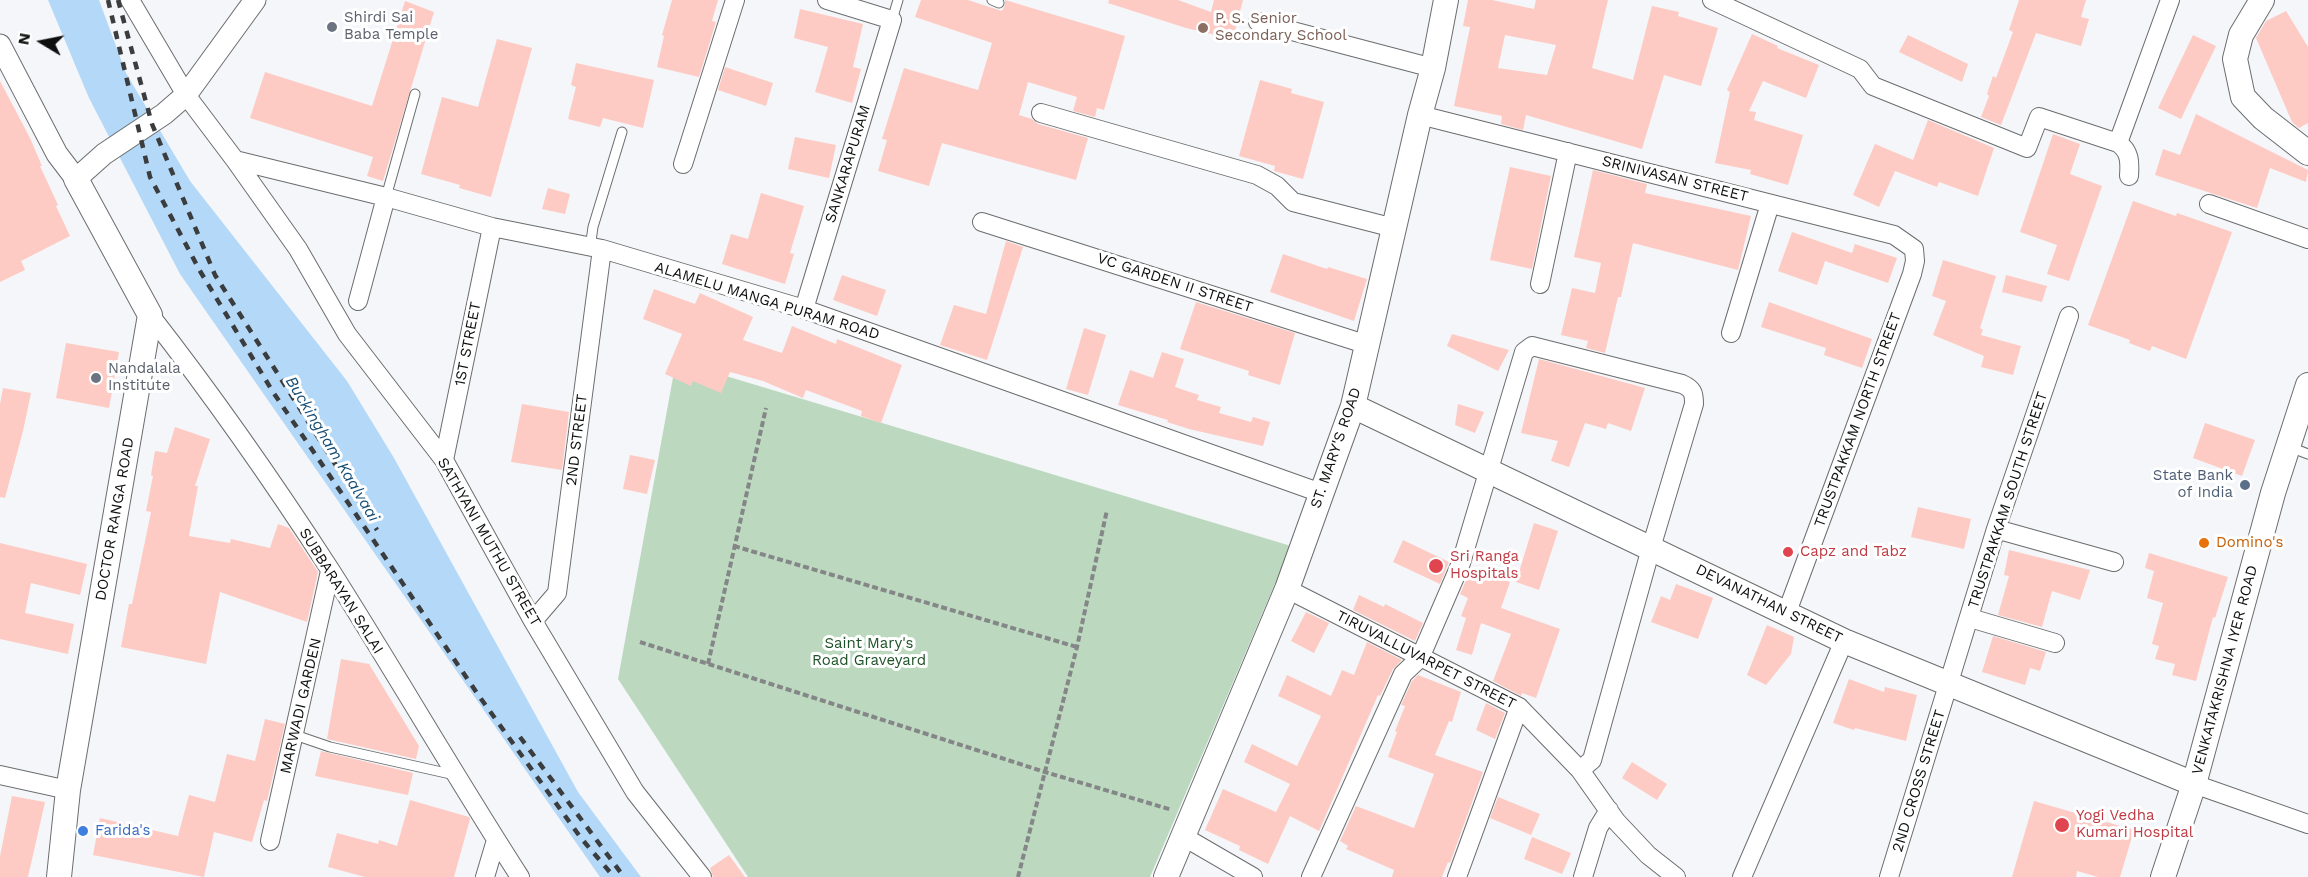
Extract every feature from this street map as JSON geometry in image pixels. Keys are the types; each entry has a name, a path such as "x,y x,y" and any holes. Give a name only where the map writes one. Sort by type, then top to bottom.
{"main road":[{"name":"ST. MARY'S ROAD","path":"1166,877 1287,589 1353,406 1420,115 1433,68 1446,0"},
{"path":"2262,0 2241,34 2235,59 2243,97 2263,118 2308,153"},
{"path":"75,179 150,315"},
{"name":"DOCTOR RANGA ROAD","path":"59,877 68,790 150,315"},
{"name":"VENKATAKRISHNA IYER ROAD","path":"2163,877 2298,450 2308,385"},
{"name":"DEVANATHAN STREET","path":"1353,406 1844,641 2194,784"}],"street":[{"name":"SATHYANI MUTHU STREET","path":"130,0 186,95 235,159 298,249 347,334 444,460 534,621 635,792 702,877"},
{"path":"0,45 57,154 75,179 104,154 164,114 186,95 255,0"},
{"path":"683,164 735,0"},
{"path":"827,0 892,20"},
{"path":"1712,0 1860,69 1873,86 2027,148 2039,117 2118,143 2124,147 2130,160 2129,176"},
{"path":"2118,143 2170,0"},
{"name":"SANKARAPURAM","path":"804,309 892,20"},
{"path":"1258,22 1433,68"},
{"path":"1041,113 1257,175 1277,186 1293,202 1394,228"},
{"name":"SRINIVASAN STREET","path":"1420,115 1894,235 1914,249 1915,261"},
{"path":"1539,284 1568,152"},
{"name":"ALAMELU MANGA PURAM ROAD","path":"235,159 386,197 492,227 596,249 804,309 1322,493"},
{"path":"358,301 386,197"},
{"path":"1731,333 1770,204"},
{"path":"2209,204 2308,239"},
{"name":"VC GARDEN II STREET","path":"982,222 1368,345"},
{"name":"1ST STREET","path":"444,460 492,227"},
{"name":"2ND STREET","path":"534,621 557,593 596,249"},
{"name":"TRUSTPAKKAM NORTH STREET","path":"1787,612 1915,261"},
{"name":"SUBBARAYAN SALAI","path":"150,315 210,393 330,571 520,877"},
{"name":"TRUSTPAKKAM SOUTH STREET","path":"1950,685 1996,529 2069,316"},
{"path":"1311,877 1403,674 1420,657 1461,562 1521,359 1527,348 1538,346 1691,388 1694,394 1694,404 1592,760 1580,770"},
{"path":"1996,529 2114,562"},
{"name":"MARWADI GARDEN","path":"270,840 330,571"},
{"name":"TIRUVALLUVARPET STREET","path":"1287,589 1519,707 1580,770 1609,810 1648,855 1676,877"},
{"path":"1970,618 2055,643"},
{"path":"1742,877 1844,641"},
{"name":"2ND CROSS STREET","path":"1889,877 1950,685"},
{"path":"1457,877 1519,707"},
{"path":"0,775 68,790"},
{"path":"2194,784 2308,824"},
{"path":"1583,877 1598,828 1609,810"},
{"path":"1188,827 1253,877"},
{"path":"485,877 496,840"}],"lane":[{"path":"892,20 898,0"},
{"path":"386,197 415,94"},
{"path":"596,249 593,227 622,132"},
{"path":"295,735 330,747 455,775"}],"path":[{"path":"708,664 766,408"},
{"path":"1018,877 1077,647 1107,510"},
{"path":"734,546 1077,647"},
{"path":"640,642 1045,772 1188,827"}],"green space":[{"name":"Saint Mary's Road Graveyard","path":"676,361 1291,546 1150,877 748,877 618,679"}],"water":[{"name":"Buckingham Kaalvaai","path":"48,0 99,0 126,73 190,181 347,381 394,458 578,792 641,877 600,877 180,274 89,98"}],"building":[{"path":"672,0 718,0 712,21 716,22 699,77 657,67 664,36 662,35"},
{"path":"921,0 968,0 1002,11 1005,0 1125,36 1104,110 1097,108 1095,117 1073,111 1077,97 1028,82 1019,115 1032,119 1038,124 1088,138 1076,180 942,143 929,186 878,171 887,140 882,139 904,68 978,90 992,43 915,17"},
{"path":"1109,0 1178,0 1211,12 1214,0 1243,0 1233,39 1186,28 1108,3"},
{"path":"1468,0 1492,0 1534,9 1536,0 1608,0 1592,68 1633,80 1652,6 1679,12 1678,16 1718,28 1701,86 1664,75 1642,149 1526,115 1523,130 1501,124 1502,116 1454,106 1470,27 1463,26","holes":["1505,35 1556,45 1547,75 1498,68"]},
{"path":"2019,0 2086,0 2081,17 2089,19 2081,46 2036,33 2001,125 1981,117 1993,76 1996,78 2013,32 2009,30"},
{"path":"405,1 434,12 383,181 367,176 373,157 250,118 265,72 372,106"},
{"path":"800,9 863,24 853,67 861,69 852,103 815,92 828,47 794,38"},
{"path":"2286,11 2308,47 2308,123 2299,128 2292,122 2256,38 2266,21"},
{"path":"1752,34 1778,46 1777,48 1819,65 1806,98 1763,81 1749,111 1756,112 1754,120 1803,135 1788,185 1750,174 1751,170 1715,163 1730,92 1727,90"},
{"path":"1908,35 1968,64 1962,82 1899,52"},
{"path":"2193,35 2216,46 2181,119 2158,108"},
{"path":"497,39 532,48 491,197 421,174 442,97 478,107"},
{"path":"576,63 654,80 643,128 603,118 600,127 568,119 576,87 571,85"},
{"path":"725,67 773,83 766,106 718,90"},
{"path":"1260,80 1292,89 1291,93 1324,102 1303,179 1274,171 1275,166 1239,156"},
{"path":"0,81 30,138 70,236 21,261 25,270 0,282"},
{"path":"2196,114 2308,170 2306,182 2270,168 2257,208 2155,175 2163,149 2180,155"},
{"path":"1928,120 1994,148 1978,196 1939,182 1937,187 1895,171 1879,207 1853,195 1875,144 1913,160"},
{"path":"2053,134 2080,144 2070,174 2102,186 2069,281 2047,274 2057,245 2020,232"},
{"path":"795,137 836,145 829,178 788,169"},
{"path":"1510,167 1551,176 1532,269 1490,260"},
{"path":"1593,170 1647,184 1645,193 1751,216 1738,270 1633,243 1605,353 1586,348 1588,341 1561,335 1572,288 1595,293 1601,263 1574,257"},
{"path":"548,188 570,194 565,214 542,209"},
{"path":"761,193 804,206 790,253 794,254 785,284 722,264 731,234 748,239"},
{"path":"2133,201 2232,232 2186,359 2152,346 2150,351 2129,343 2130,340 2088,325"},
{"path":"1792,232 1852,253 1855,244 1897,258 1888,283 1825,261 1817,285 1778,271"},
{"path":"1006,241 1023,247 987,360 940,345 954,305 986,314"},
{"path":"1283,254 1327,269 1328,267 1367,279 1354,321 1270,292"},
{"path":"1943,260 1996,276 1980,328 1983,330 1981,335 2021,346 2013,375 1981,367 1984,356 1933,335 1946,301 1932,296"},
{"path":"842,275 886,290 877,316 833,300"},
{"path":"2006,275 2047,286 2042,302 2002,292"},
{"path":"654,289 695,304 700,293 753,317 743,340 782,353 792,326 836,344 837,339 902,365 881,423 861,416 862,411 806,390 803,398 763,381 730,372 721,393 693,381 691,386 665,374 682,334 643,319"},
{"path":"1196,302 1295,333 1280,385 1248,375 1249,371 1180,349"},
{"path":"1769,302 1872,339 1862,368 1824,355 1826,348 1761,327"},
{"path":"1084,328 1106,335 1088,395 1066,389"},
{"path":"1452,334 1509,350 1498,371 1447,346"},
{"path":"66,343 119,352 109,408 56,398"},
{"path":"1162,352 1184,359 1175,387 1199,395 1197,400 1221,407 1219,413 1251,422 1253,417 1270,422 1263,446 1189,429 1167,422 1168,420 1118,405 1130,370 1153,378"},
{"path":"1539,359 1645,388 1631,431 1608,423 1606,429 1585,423 1569,467 1551,461 1558,441 1521,433"},
{"path":"3,388 31,393 5,498 0,497 0,404"},
{"path":"522,404 569,412 562,470 511,462"},
{"path":"1458,404 1484,412 1475,433 1455,425"},
{"path":"2205,423 2255,440 2242,476 2193,458"},
{"path":"175,427 210,439 195,486 198,486 189,536 230,543 231,539 270,548 278,524 289,528 318,572 307,622 220,592 206,664 121,647 151,512 146,511 155,451 167,453"},
{"path":"630,455 655,460 647,494 623,489"},
{"path":"1918,507 1971,519 1964,549 1911,537"},
{"path":"1534,523 1558,531 1539,590 1516,582"},
{"path":"1403,540 1449,562 1440,584 1393,562"},
{"path":"0,543 87,564 80,595 31,583 25,613 74,624 68,654 0,639"},
{"path":"2009,550 2090,570 2080,600 2052,591 2042,627 1998,615 2009,576 2004,575"},
{"path":"2149,553 2228,577 2215,618 2213,617 2196,681 2172,675 2175,664 2155,659 2159,646 2152,644 2163,603 2147,598 2154,571 2145,568"},
{"path":"1476,570 1510,582 1501,608 1560,629 1536,698 1522,693 1521,696 1493,681 1511,634 1481,623 1472,655 1456,650 1466,618 1461,616 1468,598 1460,594 1470,571 1475,574"},
{"path":"1676,584 1713,598 1698,639 1651,622 1661,596 1670,600"},
{"path":"1359,595 1384,607 1385,604 1423,623 1415,641 1353,610"},
{"path":"1306,612 1329,623 1314,653 1291,641"},
{"path":"1767,625 1794,637 1791,654 1766,685 1747,675"},
{"path":"1993,636 2046,652 2040,671 2030,668 2025,685 1982,672"},
{"path":"1367,642 1402,660 1393,669 1380,696 1378,695 1319,831 1290,816 1268,864 1239,850 1240,846 1205,830 1223,789 1276,812 1290,784 1244,762 1252,744 1297,766 1321,716 1278,696 1287,675 1331,696 1342,670 1354,675"},
{"path":"341,659 369,664 419,746 416,759 327,739"},
{"path":"1418,675 1461,692 1452,722 1449,721 1435,755 1483,772 1450,863 1448,862 1442,877 1392,877 1394,870 1346,849 1348,846 1340,841 1356,806 1414,828 1434,774 1388,757 1405,706 1401,705 1412,681"},
{"path":"1849,679 1884,692 1885,687 1917,695 1906,741 1833,723"},
{"path":"1486,703 1505,713 1495,739 1476,730"},
{"path":"265,719 285,724 267,801 264,800 252,842 214,832 204,877 93,855 100,818 178,836 189,795 215,802 227,754 255,761"},
{"path":"321,751 413,773 408,795 315,776"},
{"path":"1632,762 1667,784 1657,800 1622,778"},
{"path":"12,796 45,802 28,877 0,877 0,856"},
{"path":"1498,797 1540,814 1531,835 1490,818"},
{"path":"410,800 469,817 454,877 365,877 328,867 337,833 378,844 379,840 397,846"},
{"path":"2034,801 2134,830 2120,877 2098,877 2077,871 2076,877 2012,877"},
{"path":"1532,837 1571,853 1562,874 1524,859"},
{"path":"729,855 745,877 713,877 710,868"}],"railway":[{"path":"108,0 150,177 200,271 273,392 479,696 581,838 614,877"},
{"path":"118,0 152,124 215,275 377,530"},
{"path":"520,737 624,877"}],"place":[{"name":"Shirdi Sai Baba Temple","path":"332,27"},
{"name":"P. S. Senior Secondary School","path":"1203,28"},
{"name":"Nandalala Institute","path":"96,378"},
{"name":"State Bank of India","path":"2245,485"},
{"name":"Domino's","path":"2204,543"},
{"name":"Capz and Tabz","path":"1788,552"},
{"name":"Sri Ranga Hospitals","path":"1436,566"},
{"name":"Yogi Vedha Kumari Hospital","path":"2062,825"},
{"name":"Farida's","path":"83,831"}]}
